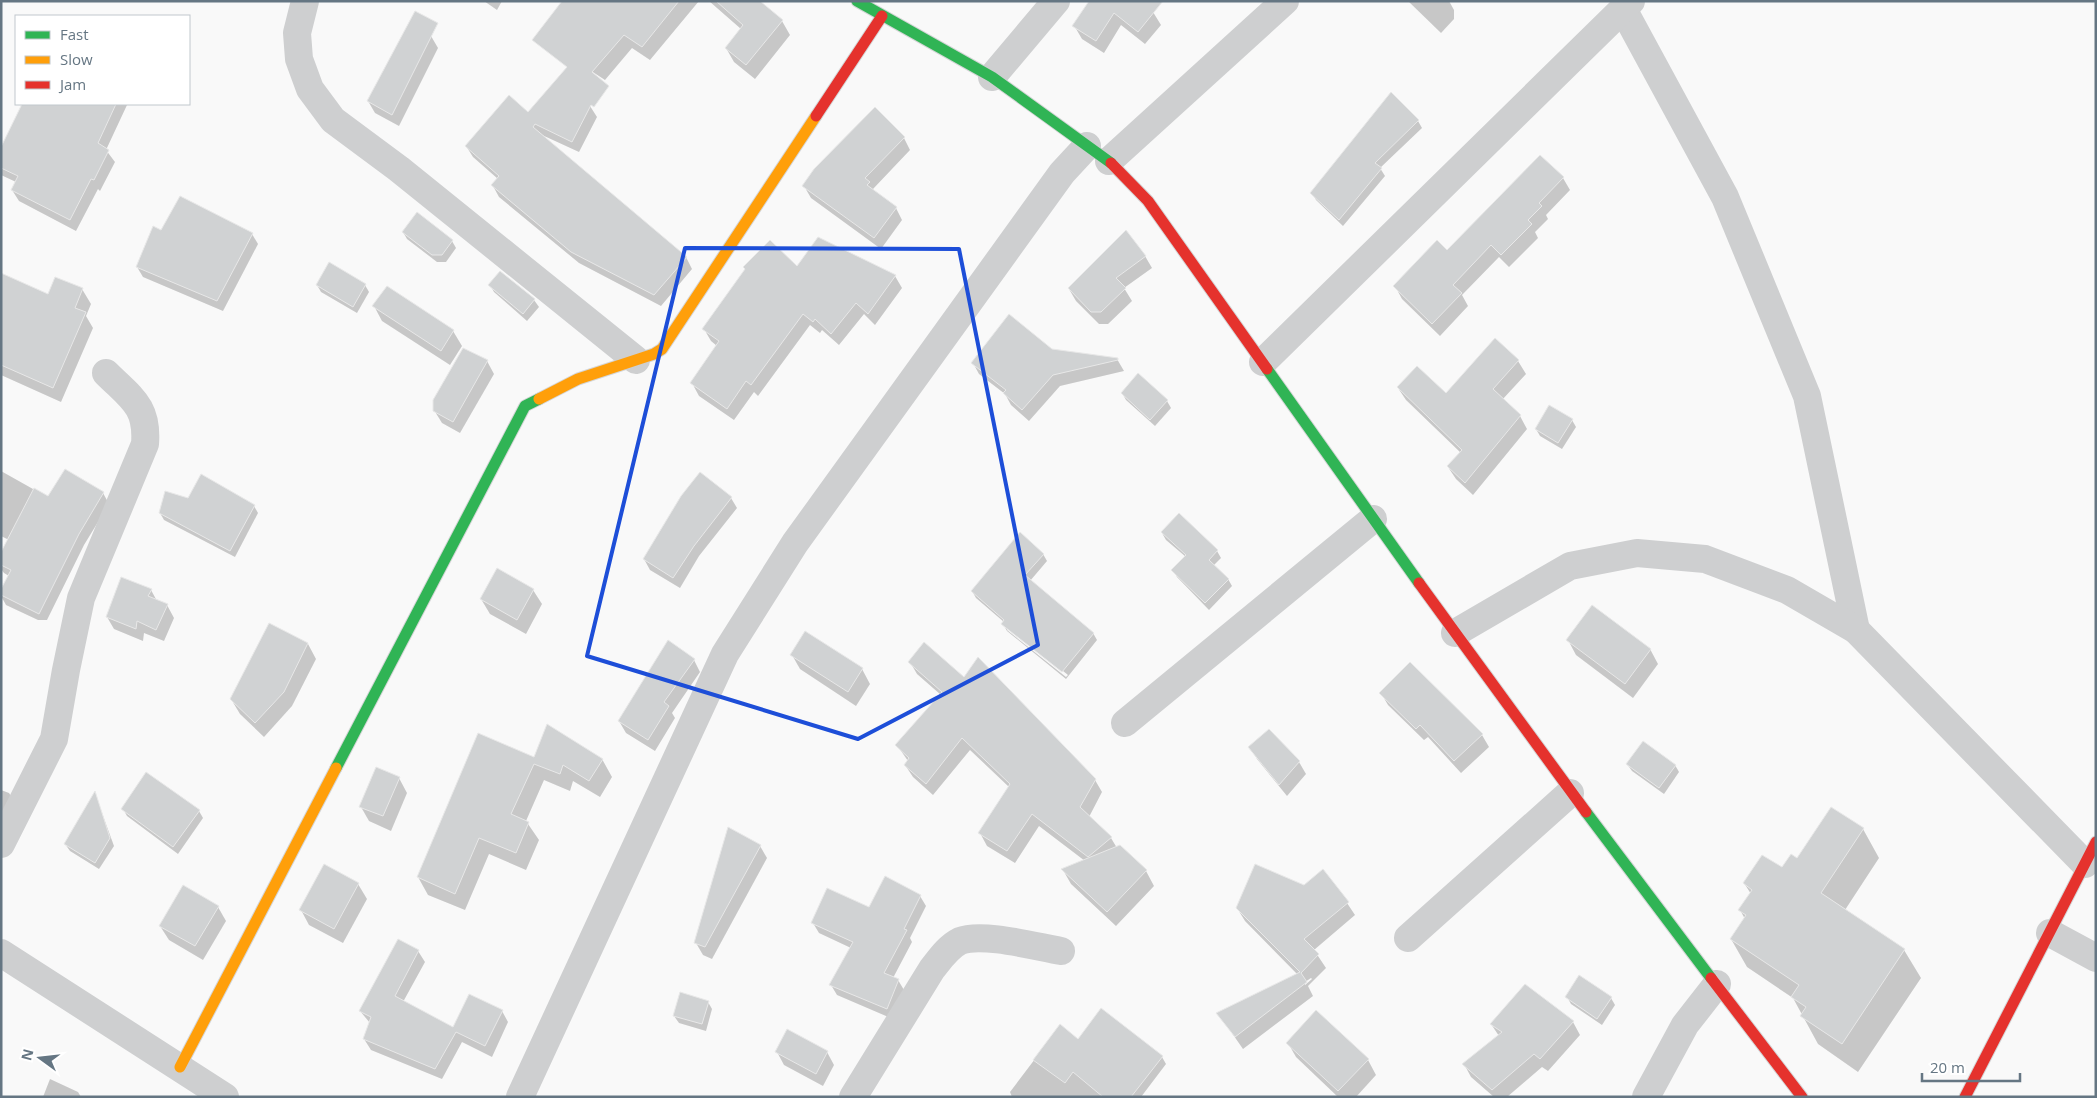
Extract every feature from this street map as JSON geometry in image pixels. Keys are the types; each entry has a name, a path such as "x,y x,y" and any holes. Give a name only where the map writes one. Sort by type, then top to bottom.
{"street":[{"path":"305,1 297,33 299,59 310,89 333,120 399,169 636,360"},
{"path":"857,1 992,77 1109,161 1148,201 1373,520 1570,793 1717,984 1777,1067 1802,1097"},
{"path":"992,77 1056,1"},
{"path":"1109,161 1285,1"},
{"path":"1263,362 1627,5 1725,197 1807,396 1856,630"},
{"path":"180,1067 525,406 578,379 654,354 662,349 882,16"},
{"path":"520,1097 725,654 795,543 1056,182 1087,146"},
{"path":"1,844 54,739 81,598 145,444 146,426 140,406 106,373"},
{"path":"1125,724 1373,520"},
{"path":"1455,633 1570,566 1637,553 1705,559 1788,590 1856,630 2090,853 1965,1097"},
{"path":"1408,938 1570,793"},
{"path":"2050,932 2096,958"},
{"path":"853,1097 932,968 948,949 961,941 992,939 1062,951"},
{"path":"1,953 180,1067 222,1096"},
{"path":"1646,1097 1685,1025 1717,984"}],"highlighted area":[{"path":"685,248 959,249 1038,645 858,739 587,656"}],"building":[{"path":"562,1 679,1 642,47 624,35 592,72 609,86 594,107 591,105 572,142 535,124 533,127 687,257 654,295 571,252 491,185 499,176 465,146 509,95 528,112 567,67 532,40"},
{"path":"716,1 760,1 783,20 746,65 725,48 743,25"},
{"path":"1089,1 1163,1 1138,32 1114,13 1096,41 1072,26"},
{"path":"415,11 438,23 392,115 367,101"},
{"path":"1391,92 1419,120 1375,163 1382,168 1339,220 1310,193"},
{"path":"22,105 116,105 98,143 109,150 94,180 91,179 70,220 11,190 18,176 1,168 1,147"},
{"path":"875,107 905,137 865,178 870,182 867,185 897,207 874,238 802,186 814,169"},
{"path":"1540,155 1564,177 1539,203 1542,206 1528,220 1532,224 1501,255 1491,245 1453,285 1462,293 1432,324 1393,286 1437,240 1447,250"},
{"path":"180,196 253,233 217,301 136,267 153,226 161,230"},
{"path":"417,212 453,240 442,255 432,255 402,232"},
{"path":"1126,230 1146,256 1116,278 1126,288 1101,312 1091,312 1068,288"},
{"path":"818,237 896,275 868,314 856,303 831,334 815,319 813,322 803,314 751,385 746,381 727,409 690,383 719,341 702,329 745,269 743,267 770,240 797,266"},
{"path":"329,262 366,284 353,307 316,285"},
{"path":"500,271 535,299 523,314 488,285"},
{"path":"1,273 48,294 55,277 83,288 75,308 86,312 53,388 1,365"},
{"path":"387,286 454,330 441,351 372,306"},
{"path":"1009,314 1052,349 1118,358 1118,360 1053,375 1022,410 1003,393 1006,390 971,363"},
{"path":"1495,338 1519,360 1493,389 1521,415 1465,483 1447,466 1462,450 1397,387 1417,366 1446,393"},
{"path":"463,348 488,360 453,422 433,411 433,400"},
{"path":"1138,373 1168,400 1150,420 1121,393"},
{"path":"1549,405 1573,419 1558,443 1535,429"},
{"path":"65,469 104,492 79,534 39,614 1,595 1,589 11,570 1,565 1,552 34,488 48,496"},
{"path":"700,472 732,497 694,546 673,578 643,559 681,496"},
{"path":"201,474 255,505 230,551 159,513 165,491 188,498"},
{"path":"1179,513 1218,550 1209,560 1229,579 1205,603 1171,570 1186,555 1161,532"},
{"path":"1020,532 1044,554 1025,575 1094,633 1062,672 1001,624 1004,620 971,591"},
{"path":"497,568 534,589 517,620 480,599"},
{"path":"121,577 152,589 148,596 168,604 156,630 137,621 136,629 106,617"},
{"path":"1592,605 1651,649 1625,684 1566,640"},
{"path":"269,623 308,643 284,692 255,723 230,699"},
{"path":"805,631 863,668 848,692 790,655"},
{"path":"668,640 695,659 664,702 669,706 648,740 618,721"},
{"path":"924,642 964,677 978,657 1096,779 1080,807 1112,837 1088,857 1032,814 1007,851 978,833 1010,784 962,738 926,784 904,765 909,758 895,745 942,692 908,662"},
{"path":"1410,662 1483,734 1454,761 1420,725 1416,729 1379,693"},
{"path":"547,724 603,759 589,781 563,765 560,774 534,764 511,814 529,822 516,853 479,838 455,894 417,877 478,733 534,757"},
{"path":"1269,729 1300,761 1279,785 1248,747"},
{"path":"1643,741 1676,765 1659,788 1626,764"},
{"path":"376,767 400,777 383,816 359,807"},
{"path":"146,772 200,810 173,847 121,809"},
{"path":"95,791 110,838 95,863 64,844"},
{"path":"1831,807 1864,828 1821,893 1905,949 1842,1044 1800,1016 1806,1007 1791,997 1799,985 1730,939 1746,915 1738,910 1752,890 1743,883 1762,855 1782,867 1791,854 1797,858"},
{"path":"728,827 761,845 705,947 694,943"},
{"path":"1120,845 1147,870 1107,912 1061,869"},
{"path":"324,864 359,883 334,929 299,910"},
{"path":"1255,864 1304,885 1323,869 1349,902 1304,939 1319,954 1301,973 1307,982 1235,1037 1216,1013 1300,972 1236,908"},
{"path":"885,876 921,895 904,929 907,930 884,973 899,979 887,1009 829,985 853,942 811,923 827,888 869,907"},
{"path":"183,885 219,906 195,946 159,926"},
{"path":"398,939 419,950 395,996 453,1027 469,994 503,1010 485,1046 456,1032 435,1069 363,1039 371,1017 359,1011"},
{"path":"1579,975 1612,997 1597,1019 1565,997"},
{"path":"1525,984 1574,1021 1540,1059 1534,1054 1492,1090 1462,1064 1502,1032 1490,1024"},
{"path":"680,992 709,1001 702,1024 673,1016"},
{"path":"1101,1008 1163,1056 1131,1097 1103,1097 1073,1072 1065,1083 1033,1060 1060,1024 1078,1039"},
{"path":"1316,1010 1369,1059 1338,1091 1286,1043"},
{"path":"787,1029 828,1051 816,1074 775,1052"}],"traffic: fast":[{"path":"857,1 992,77 1111,163"},
{"path":"1267,369 1419,583"},
{"path":"336,768 525,406 539,399"},
{"path":"1586,812 1711,978"}],"traffic: slow":[{"path":"539,399 578,379 654,354 662,349 816,116"},
{"path":"180,1067 336,768"}],"traffic: jam":[{"path":"816,116 882,16"},
{"path":"1111,163 1148,201 1267,369"},
{"path":"1419,583 1586,812"},
{"path":"1965,1097 2096,842"},
{"path":"1711,978 1802,1097"}]}
